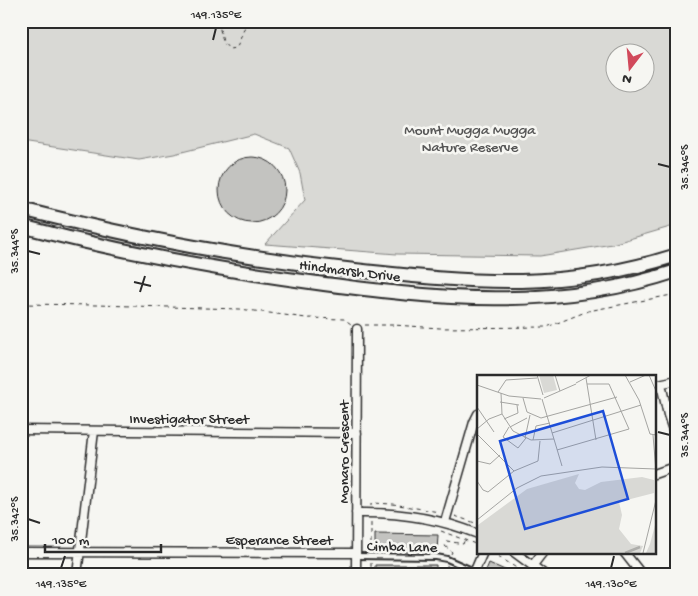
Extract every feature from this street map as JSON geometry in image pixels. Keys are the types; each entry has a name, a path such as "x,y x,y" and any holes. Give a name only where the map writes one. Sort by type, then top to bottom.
{"main road":[{"name":"Hindmarsh Drive","path":"21,209 123,233 218,251 328,267 457,280 523,281 570,278 621,270 677,255"},
{"name":"Hindmarsh Drive","path":"21,226 125,250 240,272 366,289 462,297 519,299 572,295 642,281 677,271"}],"street":[{"name":"Monaro Crescent","path":"356,575 358,329"},
{"path":"677,380 658,384 677,442"},
{"path":"445,522 477,416"},
{"name":"Investigator Street","path":"21,430 357,433"},
{"path":"77,575 94,431"},
{"path":"656,473 677,466"},
{"path":"356,513 371,512 410,515 445,522 477,534"},
{"name":"Esperance Street","path":"21,552 356,555"},
{"path":"474,573 482,554"},
{"path":"516,554 544,575"},
{"path":"535,570 543,554"},
{"path":"626,554 642,575"}],"lane":[{"name":"Cimba Lane","path":"356,555 443,558 474,573"}],"path":[{"path":"218,21 223,42 228,49 236,48 247,21"},
{"path":"21,304 240,309 306,318 344,319 358,329 365,325 440,328 547,327 588,311 677,294"},
{"path":"371,575 372,504"},
{"path":"440,530 477,545"},
{"path":"495,554 527,575"}],"green space":[{"name":"Mount Mugga Mugga Nature Reserve","path":"21,21 677,21 677,225 612,244 540,256 397,254 265,244 305,200 300,173 289,148 254,134 174,154 139,160 21,142"}],"building":[{"path":"252,157 265,159 275,167 283,177 285,190 283,203 275,213 265,221 252,223 239,221 229,213 221,203 219,190 221,177 229,167 239,159"},
{"path":"375,534 438,535 437,552 375,551"},
{"path":"489,563 516,575 484,575"},
{"path":"375,565 436,565 436,575 375,575"}]}
